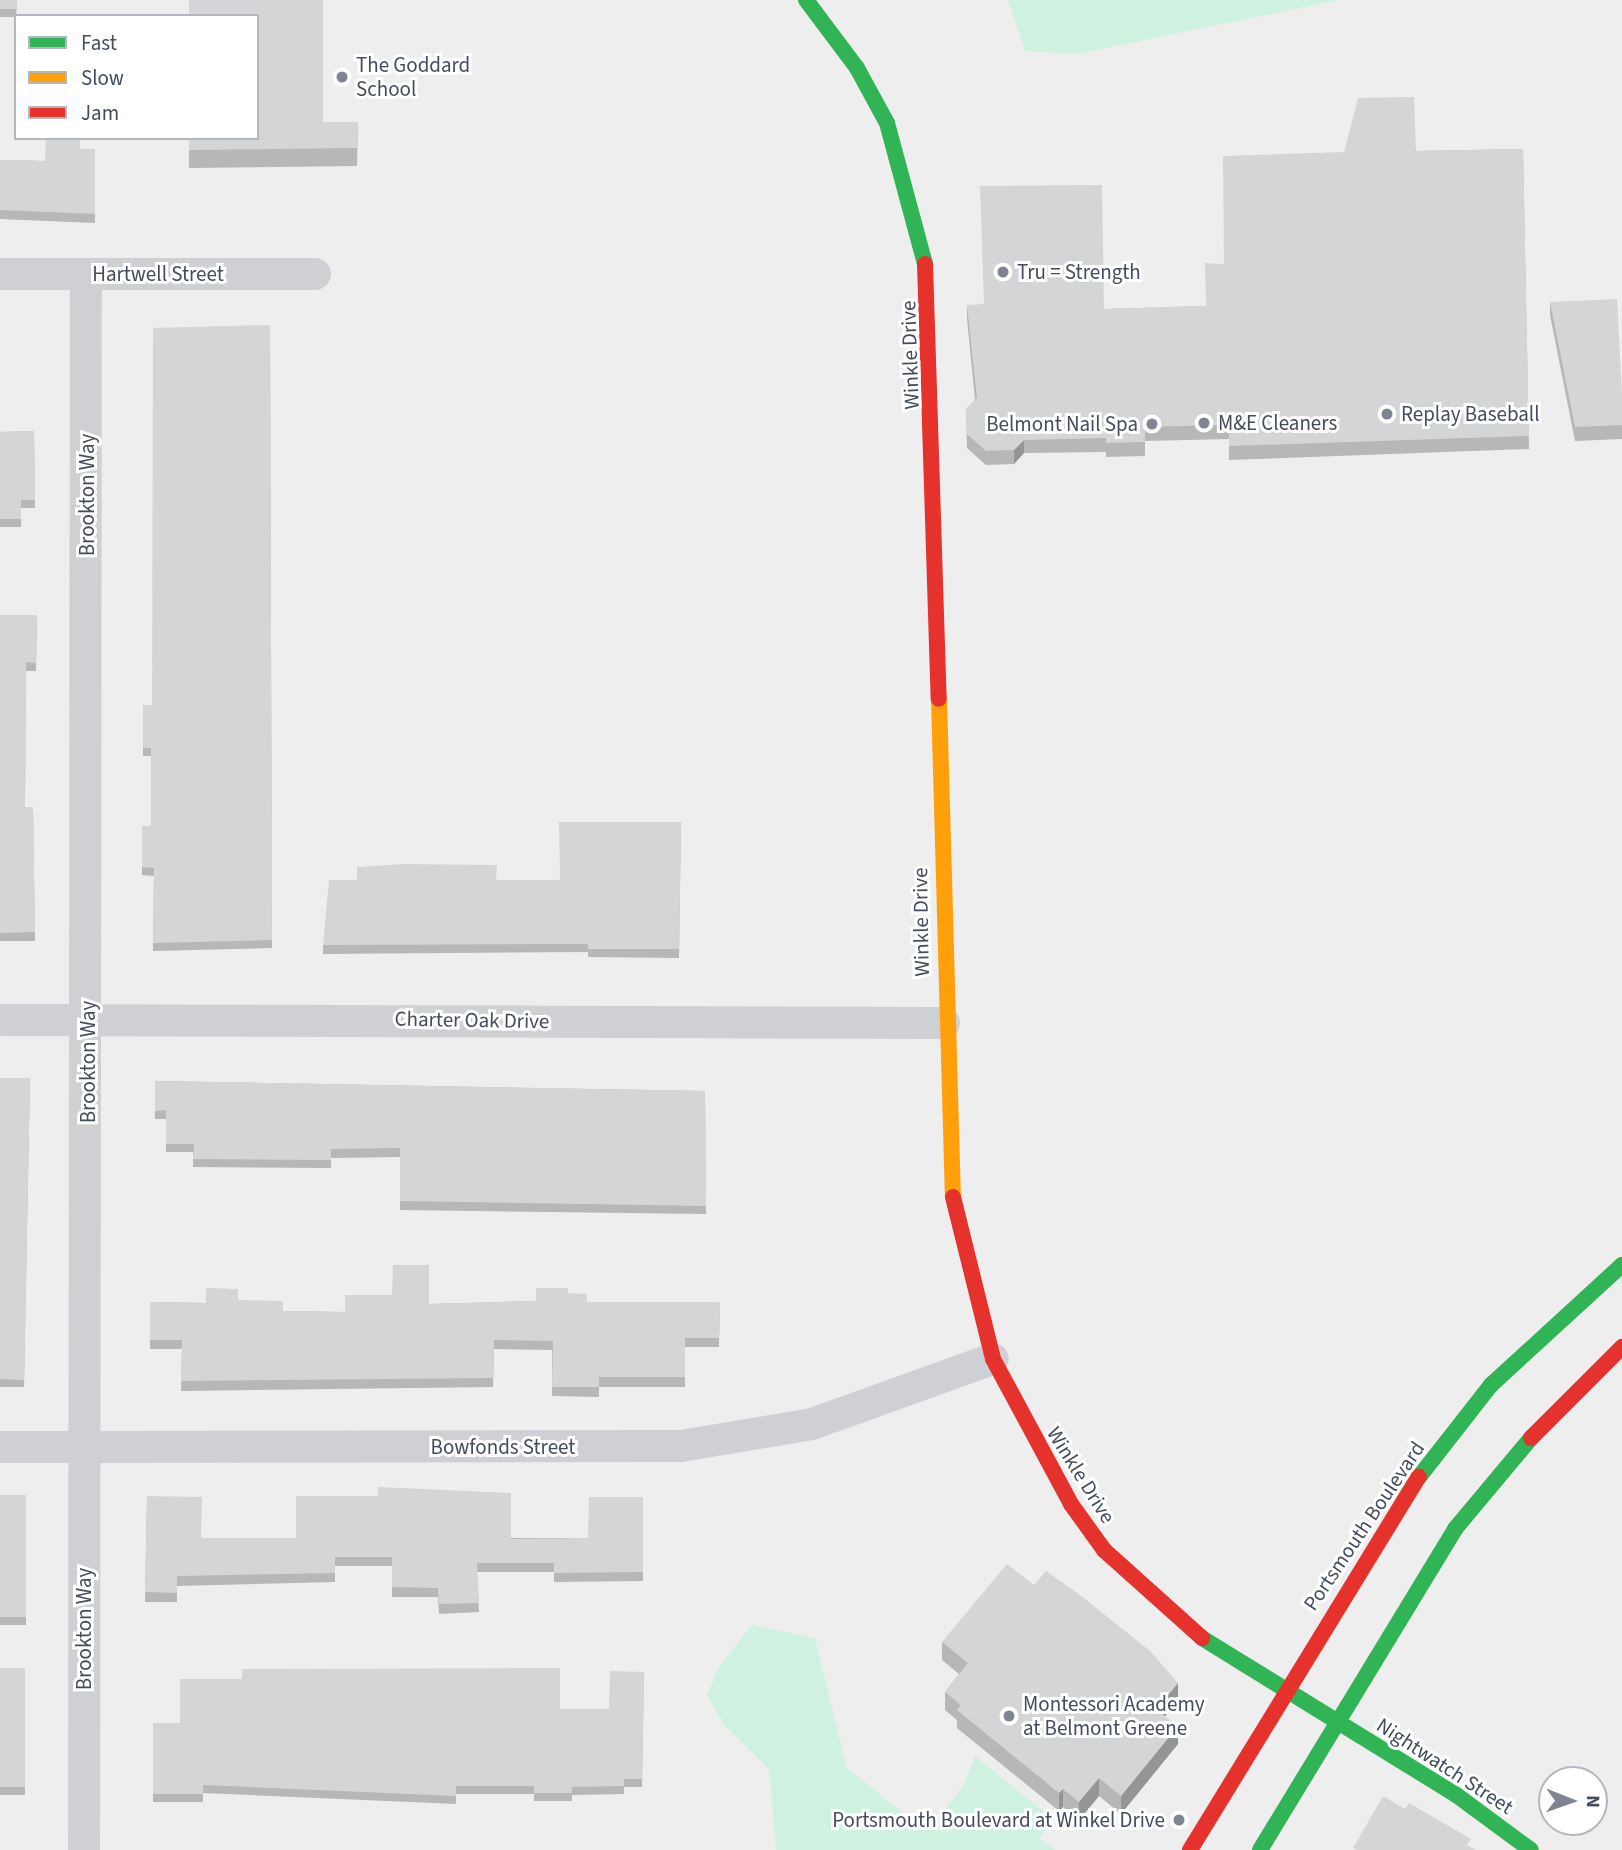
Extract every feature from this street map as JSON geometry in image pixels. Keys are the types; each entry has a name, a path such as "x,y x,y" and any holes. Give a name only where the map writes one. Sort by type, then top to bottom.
{"street":[{"name":"Winkle Drive","path":"806,0 857,68 887,123 922,239 930,296 944,1023 956,1223 993,1359 1064,1493 1104,1550 1222,1654 1334,1720"},
{"name":"Hartwell Street","path":"0,274 315,274"},
{"name":"Brookton Way","path":"84,1850 89,1019 86,274"},
{"name":"Charter Oak Drive","path":"0,1020 944,1023"},
{"name":"Portsmouth Boulevard","path":"1190,1850 1284,1690 1408,1491 1474,1406 1622,1265"},
{"path":"1260,1850 1334,1720 1455,1529 1528,1440 1622,1348"},
{"name":"Bowfonds Street","path":"0,1447 681,1446 812,1424 993,1359"},
{"name":"Nightwatch Street","path":"1334,1720 1455,1794 1531,1850"}],"green space":[{"path":"1008,0 1339,0 1077,54 1025,51"},
{"path":"752,1625 815,1638 847,1768 918,1825 932,1826 964,1785 975,1756 1054,1820 1039,1838 1056,1850 776,1850 769,1769 724,1725 707,1695 717,1670"}],"building":[{"path":"0,0 17,0 17,9 0,9"},
{"name":"The Goddard School","path":"189,0 323,0 323,122 358,122 357,148 189,150 189,140 259,140 259,14 189,14"},
{"path":"1414,97 1416,151 1523,149 1529,436 1229,446 1229,425 1145,427 1145,442 1106,443 1106,438 1024,440 1014,450 986,451 967,434 966,409 977,398 967,305 984,304 980,186 1102,185 1104,309 1206,306 1205,263 1224,264 1223,156 1344,152 1358,98"},
{"path":"46,140 80,140 80,149 95,149 95,214 0,210 0,160 45,161"},
{"path":"1617,299 1622,425 1575,427 1550,302"},
{"path":"270,325 272,940 153,943 154,868 142,867 142,826 151,826 151,748 143,748 143,705 152,705 153,328"},
{"path":"34,431 35,500 21,500 21,519 0,519 0,432"},
{"path":"0,615 37,615 36,663 26,662 25,807 33,807 35,932 0,933"},
{"path":"559,822 681,822 679,949 588,949 588,944 323,945 329,880 357,880 357,867 404,864 497,865 496,880 560,880"},
{"path":"0,1078 30,1078 24,1380 0,1379"},
{"path":"155,1081 705,1091 706,1206 400,1201 400,1148 331,1149 331,1160 193,1159 194,1144 166,1144 166,1110 155,1111"},
{"path":"393,1265 429,1265 429,1304 536,1301 536,1288 568,1288 568,1293 587,1294 587,1302 720,1302 719,1338 685,1338 685,1377 599,1377 599,1387 552,1387 553,1341 494,1340 493,1378 181,1381 182,1340 150,1340 150,1302 206,1303 206,1288 238,1289 238,1300 283,1301 283,1311 345,1312 345,1295 392,1295"},
{"path":"378,1487 511,1493 511,1539 588,1538 589,1497 643,1497 643,1572 554,1573 554,1563 477,1563 479,1603 439,1604 438,1588 392,1587 392,1557 335,1557 335,1573 177,1576 177,1593 145,1592 147,1496 202,1497 201,1538 296,1538 296,1496 378,1496"},
{"path":"0,1495 26,1495 26,1617 0,1617"},
{"name":"Montessori Academy at Belmont Greene","path":"1007,1564 1034,1585 1046,1571 1150,1651 1178,1683 1156,1709 1178,1726 1121,1796 1099,1778 1079,1802 1063,1789 1059,1793 957,1710 961,1705 945,1692 968,1663 942,1642"},
{"path":"0,1668 25,1668 25,1787 0,1787"},
{"path":"560,1668 560,1709 609,1709 610,1671 644,1672 642,1779 624,1779 624,1786 572,1787 572,1793 534,1793 534,1786 456,1786 456,1796 203,1785 203,1794 153,1794 153,1723 180,1723 180,1679 242,1679 242,1669"},
{"path":"1383,1796 1405,1809 1409,1803 1471,1839 1467,1845 1476,1850 1353,1848"}],"traffic: fast":[{"path":"806,0 857,68 887,123 925,264"},
{"path":"1419,1477 1491,1385 1622,1265"},
{"path":"1260,1850 1455,1529 1531,1438"},
{"path":"1202,1638 1455,1794 1531,1850"}],"traffic: slow":[{"path":"939,699 953,1197"}],"traffic: jam":[{"path":"925,264 939,699"},
{"path":"953,1197 993,1359 1071,1504 1104,1550 1202,1638"},
{"path":"1531,1438 1622,1347"},
{"path":"1190,1850 1419,1477"}],"place":[{"name":"The Goddard School","path":"342,77"},
{"name":"Tru = Strength","path":"1003,272"},
{"name":"Replay Baseball","path":"1387,414"},
{"name":"M&E Cleaners","path":"1204,423"},
{"name":"Belmont Nail Spa","path":"1152,424"},
{"name":"Montessori Academy at Belmont Greene","path":"1009,1716"},
{"name":"Portsmouth Boulevard at Winkel Drive","path":"1179,1820"}]}
